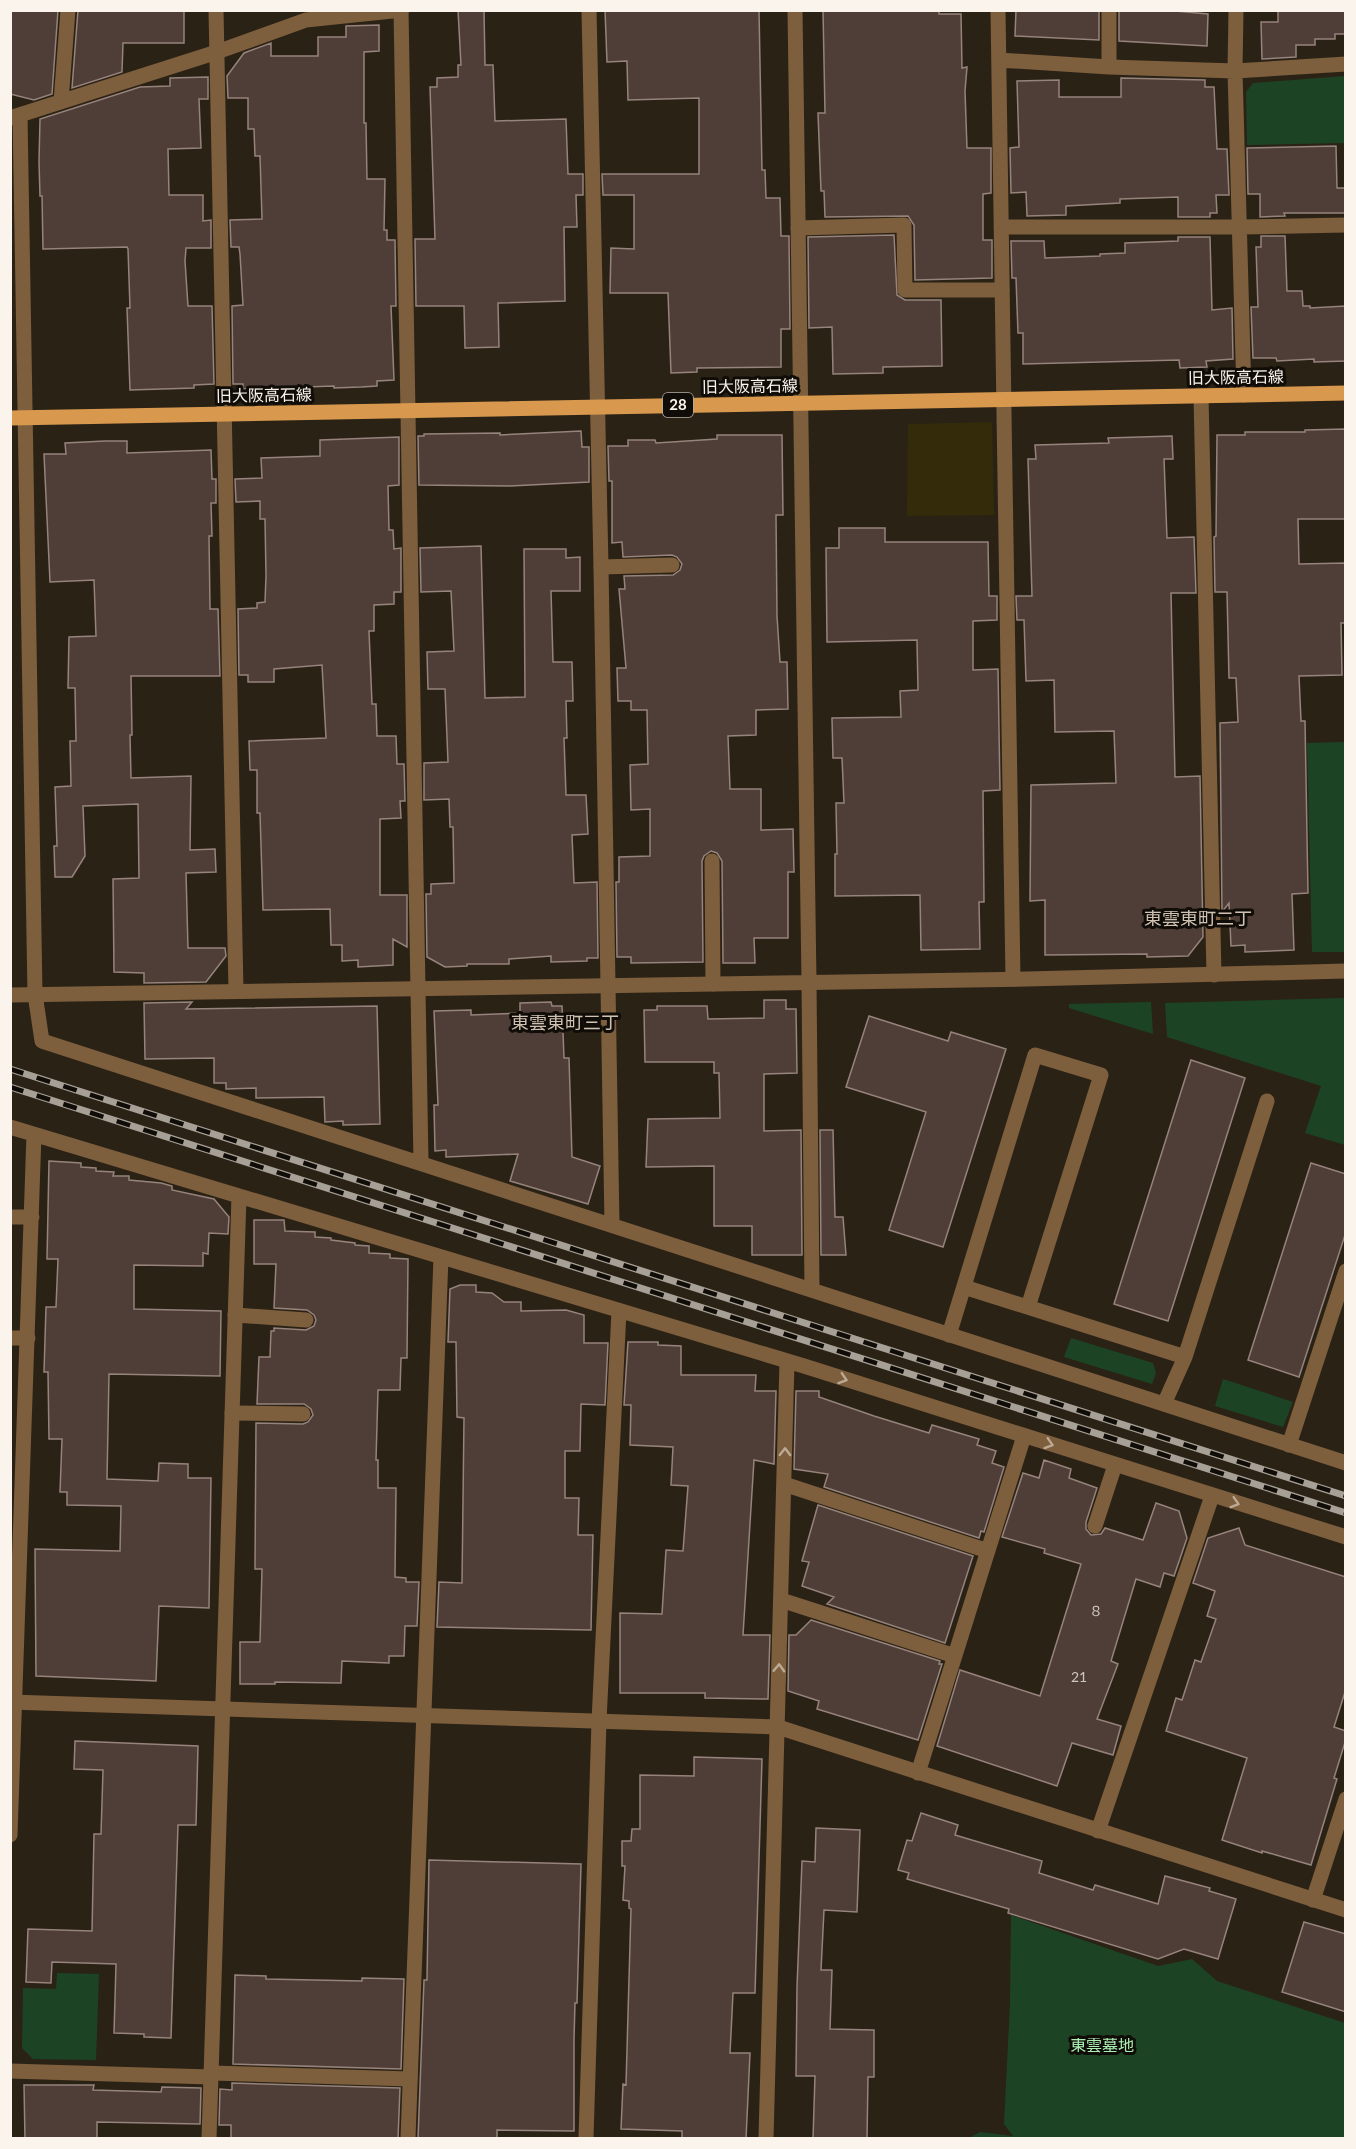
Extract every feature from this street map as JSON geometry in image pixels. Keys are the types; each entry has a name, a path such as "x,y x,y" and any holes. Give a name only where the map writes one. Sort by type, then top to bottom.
{"main road":[{"name":"旧大阪高石線","path":"18,418 1346,393"}],"street":[{"path":"61,102 68,10"},
{"path":"216,10 236,991"},
{"path":"589,10 612,1225"},
{"path":"795,10 812,1290"},
{"path":"998,10 1012,980"},
{"path":"1109,10 1109,67"},
{"path":"1236,10 1235,71 1244,395"},
{"path":"421,1164 401,11 306,20 217,52 15,116 18,418 34,994 42,1041 421,1164 612,1225 949,1335 1346,1463"},
{"path":"999,60 1109,67 1235,71 1346,64"},
{"path":"798,228 904,225 905,290 1002,290"},
{"path":"1001,226 1346,225"},
{"path":"1201,396 1214,975"},
{"path":"601,567 672,565"},
{"path":"712,861 713,984"},
{"path":"10,995 1012,980 1346,971"},
{"path":"949,1335 1035,1055 1101,1075 1028,1307"},
{"path":"1164,1404 1185,1357 1267,1101"},
{"path":"10,1127 787,1362 1346,1537"},
{"path":"10,1835 34,1134"},
{"path":"209,2139 239,1196"},
{"path":"10,1217 32,1217"},
{"path":"408,2139 441,1257"},
{"path":"1289,1445 1346,1272"},
{"path":"964,1287 1185,1357"},
{"path":"586,2139 599,1721 619,1311"},
{"path":"235,1315 306,1320"},
{"path":"10,1338 28,1338"},
{"path":"766,2139 787,1362"},
{"path":"232,1413 303,1414"},
{"path":"918,1773 1024,1436"},
{"path":"1095,1527 1115,1465"},
{"path":"784,1484 988,1551"},
{"path":"1098,1831 1212,1496"},
{"path":"781,1600 955,1656"},
{"path":"13,1702 778,1727 1346,1910"},
{"path":"1313,1900 1346,1798"},
{"path":"10,2071 410,2079"}],"green space":[{"path":"1345,76 1345,143 1247,145 1246,92 1253,83"},
{"path":"1345,742 1345,952 1312,952 1307,743"},
{"path":"1345,998 1345,1145 1305,1133 1321,1086 1167,1037 1165,1003"},
{"path":"1151,1002 1153,1034 1069,1008 1069,1004"},
{"path":"1071,1338 1153,1363 1156,1373 1152,1384 1064,1357"},
{"path":"1223,1379 1293,1402 1283,1427 1215,1406"},
{"name":"東雲墓地","path":"1011,1915 1158,1966 1192,1959 1217,1981 1345,2023 1345,2138 969,2138 980,2132 1013,2136 1004,2124 1010,2004"},
{"path":"57,1973 99,1974 96,2060 33,2059 22,2048 23,1988 56,1989"}],"sand":[{"path":"992,422 994,515 907,516 908,424"}],"building":[{"path":"10,10 58,10 52,94 34,100 10,94"},
{"path":"78,10 184,10 184,43 123,43 122,72 72,88"},
{"path":"458,10 484,10 485,65 493,65 495,121 566,119 568,174 583,174 583,195 576,195 577,227 564,227 565,301 498,303 499,347 465,348 464,306 416,306 415,239 435,239 430,87 437,87 437,78 458,77 458,65 461,65"},
{"path":"605,10 759,10 762,170 765,170 766,198 780,198 781,236 789,236 790,329 781,329 781,367 697,368 697,372 671,373 668,293 610,293 611,248 634,249 634,195 603,195 602,174 699,174 699,98 628,100 627,61 607,62"},
{"path":"823,10 939,10 939,14 961,14 962,68 967,67 965,91 967,148 991,148 991,193 983,194 983,240 992,240 992,278 915,280 914,225 908,216 825,217 824,191 821,191 818,113 825,113"},
{"path":"1016,10 1099,10 1099,40 1015,36"},
{"path":"1119,10 1164,10 1208,14 1207,46 1119,41"},
{"path":"1278,10 1346,10 1346,34 1335,34 1335,39 1315,39 1315,45 1296,45 1296,57 1262,59 1261,22 1278,22"},
{"path":"379,25 379,51 364,52 364,123 366,123 367,179 385,179 384,230 387,230 387,240 395,240 396,306 391,306 394,380 377,381 377,386 361,387 243,389 243,384 233,384 232,306 243,305 239,247 231,247 230,220 262,219 260,156 255,156 254,129 248,129 248,98 228,98 227,76 244,53 271,43 271,56 318,56 318,37 346,37 346,26"},
{"path":"208,77 208,99 199,99 201,148 168,149 169,195 203,195 203,221 211,220 211,248 186,248 185,261 188,306 212,306 214,384 194,385 194,388 130,390 127,308 130,308 128,249 127,247 43,249 39,162 40,119 140,87 170,86 170,78"},
{"path":"1121,78 1205,80 1205,87 1214,87 1217,149 1227,149 1229,195 1216,195 1217,213 1210,213 1210,217 1178,217 1178,197 1120,199 1120,203 1066,206 1066,215 1027,216 1026,192 1011,193 1010,148 1019,147 1017,81 1059,80 1059,97 1121,97"},
{"path":"1336,146 1337,188 1346,188 1346,213 1284,213 1285,216 1260,217 1260,194 1248,194 1247,148"},
{"path":"894,235 897,295 905,300 941,300 942,366 883,367 883,373 833,374 832,327 809,328 808,237"},
{"path":"1261,236 1285,236 1287,291 1302,291 1303,306 1310,306 1310,308 1346,306 1346,361 1314,362 1314,359 1277,361 1276,358 1253,358 1251,307 1258,307 1256,247 1261,247"},
{"path":"1178,237 1210,237 1212,310 1232,308 1233,359 1206,361 1207,367 1180,368 1179,360 1023,364 1023,333 1018,333 1016,278 1012,278 1011,241 1044,241 1045,258 1125,253 1125,243 1178,241"},
{"path":"1346,429 1346,519 1298,519 1299,564 1346,563 1346,623 1341,623 1342,675 1299,676 1301,721 1305,721 1308,893 1292,894 1294,950 1245,952 1245,945 1231,946 1229,903 1222,912 1220,723 1238,722 1236,678 1229,678 1227,592 1215,592 1217,435"},
{"path":"581,431 582,447 589,447 589,482 510,486 419,485 418,436 424,436 424,434 500,433 500,435"},
{"path":"717,435 782,435 783,515 776,515 777,616 780,662 787,662 788,709 756,710 756,735 728,736 730,789 761,789 761,830 793,829 794,872 788,872 788,938 754,938 755,963 723,963 722,861 717,853 711,851 704,856 702,861 703,962 631,963 631,957 617,957 616,882 619,882 619,857 650,856 650,809 631,810 630,765 648,764 647,710 631,710 631,701 618,701 617,668 626,668 619,589 625,589 624,576 673,575 680,570 682,564 677,557 672,555 623,557 622,542 612,543 612,481 609,481 608,446 628,446 628,440 655,440 656,443 717,439"},
{"path":"1172,436 1173,459 1164,459 1167,538 1194,537 1196,593 1171,593 1175,777 1200,776 1203,937 1188,956 1045,955 1045,900 1030,901 1031,785 1116,783 1114,731 1055,732 1054,680 1026,681 1024,620 1017,620 1016,596 1032,596 1028,459 1036,459 1035,445 1109,443 1108,438"},
{"path":"399,437 399,485 388,486 389,530 393,530 394,549 401,548 401,592 394,592 394,604 374,605 374,631 369,631 372,704 376,704 377,736 396,736 397,764 404,764 405,801 400,801 401,818 380,819 380,895 407,895 407,947 393,939 393,965 358,967 358,960 342,961 342,945 331,945 330,909 263,910 260,813 257,813 257,770 250,770 249,741 326,738 322,665 274,669 274,682 248,682 248,675 239,675 238,609 257,608 257,603 265,602 265,519 260,519 260,501 236,502 235,479 262,478 261,458 320,456 320,440"},
{"path":"127,441 127,453 211,450 212,479 216,479 216,503 211,503 212,536 209,536 210,609 218,609 220,676 131,676 132,735 130,735 131,778 191,776 190,850 215,849 216,872 186,873 188,948 225,948 226,956 206,982 144,983 144,973 114,972 113,879 139,878 138,804 83,806 85,856 72,877 55,877 54,846 57,846 55,787 71,786 70,741 76,741 75,688 68,688 69,637 96,636 94,580 50,582 44,454 66,454 65,443"},
{"path":"839,528 885,528 885,542 988,542 989,596 997,596 997,620 973,621 973,670 998,669 1000,790 983,791 984,902 979,902 980,949 921,950 920,895 835,896 836,803 844,803 842,758 833,758 832,718 901,717 900,691 918,690 917,640 827,642 826,548 839,548"},
{"path":"481,546 485,698 525,697 524,549 566,549 566,558 580,557 580,591 551,591 553,662 572,662 573,701 566,701 567,738 564,738 566,795 586,795 588,834 572,835 574,883 597,882 598,958 587,958 587,961 551,962 551,956 509,959 509,964 467,964 467,966 445,967 427,957 426,894 431,894 431,884 454,883 453,827 450,827 449,799 424,800 424,763 448,762 445,689 428,689 427,652 454,651 451,591 421,592 420,548"},
{"path":"764,1000 786,1000 786,1009 796,1009 797,1073 764,1074 764,1131 801,1130 802,1255 752,1255 752,1226 714,1226 714,1166 646,1167 648,1119 720,1118 719,1073 714,1073 714,1062 645,1062 644,1010 657,1010 657,1006 707,1006 708,1019 764,1018"},
{"path":"192,1002 186,1009 377,1006 380,1124 343,1125 343,1121 325,1122 324,1097 256,1098 256,1088 226,1089 226,1083 214,1083 214,1058 145,1059 144,1003"},
{"path":"551,1002 552,1006 562,1006 564,1058 569,1058 572,1157 600,1166 588,1204 510,1181 518,1154 446,1157 446,1150 435,1151 434,1105 438,1105 434,1011 471,1010 471,1015 520,1013 520,1003"},
{"path":"869,1016 948,1041 951,1032 1006,1049 943,1247 889,1230 926,1112 846,1087"},
{"path":"1191,1060 1245,1078 1168,1321 1114,1304"},
{"path":"820,1130 833,1130 835,1217 843,1217 846,1255 821,1255"},
{"path":"49,1161 81,1163 81,1167 114,1172 113,1176 129,1176 129,1180 161,1183 172,1186 172,1190 214,1199 229,1217 228,1234 209,1233 208,1254 203,1253 203,1266 134,1265 134,1309 221,1311 220,1376 109,1374 107,1479 158,1481 159,1463 188,1464 188,1478 211,1478 209,1608 159,1606 156,1681 36,1676 35,1549 120,1551 121,1506 67,1505 67,1492 60,1492 62,1439 49,1439 48,1372 44,1372 46,1307 56,1307 58,1259 47,1259"},
{"path":"1311,1163 1346,1174 1346,1232 1299,1377 1248,1360"},
{"path":"254,1220 284,1220 285,1231 315,1232 315,1237 369,1246 369,1253 390,1254 390,1258 408,1259 407,1358 401,1358 400,1390 378,1390 376,1460 378,1460 378,1488 396,1488 395,1577 406,1578 406,1582 419,1582 417,1626 405,1626 404,1656 389,1656 389,1663 342,1661 341,1683 240,1684 240,1642 260,1642 262,1569 255,1569 256,1423 303,1424 308,1422 313,1415 311,1409 304,1404 257,1404 259,1357 270,1357 271,1331 274,1331 274,1328 306,1330 314,1326 316,1320 314,1315 307,1310 274,1308 276,1264 254,1264"},
{"path":"460,1285 476,1285 476,1292 492,1293 504,1302 521,1302 521,1311 566,1310 584,1315 584,1343 608,1343 605,1405 581,1404 580,1451 565,1451 565,1498 579,1498 578,1535 593,1535 591,1630 437,1627 439,1582 462,1583 464,1418 457,1417 456,1342 448,1342 450,1289"},
{"path":"628,1342 658,1342 658,1345 681,1346 681,1375 756,1375 755,1391 776,1391 774,1464 754,1460 743,1635 770,1635 768,1699 705,1698 705,1693 620,1693 620,1613 662,1614 666,1550 683,1551 688,1486 671,1485 673,1447 630,1445 631,1405 624,1405"},
{"path":"796,1391 819,1391 819,1397 929,1433 932,1425 979,1439 977,1445 996,1451 992,1463 1004,1467 984,1532 981,1531 979,1538 824,1487 828,1474 794,1469"},
{"path":"1044,1460 1071,1469 1069,1478 1097,1488 1086,1522 1086,1529 1091,1535 1101,1534 1105,1528 1143,1540 1156,1503 1179,1511 1187,1538 1174,1576 1164,1573 1160,1587 1136,1579 1111,1661 1118,1664 1097,1719 1121,1726 1113,1755 1072,1743 1057,1786 937,1746 960,1670 1040,1696 1081,1564 1044,1553 1045,1549 1002,1537 1023,1473 1039,1478"},
{"path":"818,1505 973,1556 945,1643 827,1604 834,1597 802,1586 809,1562 802,1561"},
{"path":"1239,1528 1245,1545 1346,1577 1346,1689 1334,1727 1346,1731 1346,1739 1334,1778 1337,1779 1311,1865 1222,1840 1247,1758 1166,1731 1176,1698 1182,1700 1195,1660 1201,1662 1216,1619 1207,1616 1215,1591 1193,1583 1208,1538"},
{"path":"811,1620 940,1661 939,1664 942,1664 918,1740 817,1709 819,1701 788,1691 789,1635 796,1635"},
{"path":"75,1741 198,1746 196,1825 178,1825 171,2038 114,2033 116,1964 52,1962 51,1983 26,1982 28,1929 92,1931 94,1834 101,1834 103,1770 74,1769"},
{"path":"694,1757 762,1759 755,1993 733,1993 730,2053 750,2053 746,2139 682,2139 682,2131 621,2129 623,2084 626,2085 631,1909 629,1901 623,1900 625,1866 622,1866 622,1841 631,1841 632,1829 640,1829 640,1775 694,1776"},
{"path":"921,1813 958,1825 955,1835 1042,1861 1039,1873 1093,1890 1095,1885 1158,1904 1165,1876 1210,1888 1209,1891 1236,1899 1218,1959 1184,1949 1158,1959 1008,1913 1009,1909 907,1879 909,1873 898,1870 907,1840 912,1841"},
{"path":"816,1828 860,1830 857,1912 824,1910 821,1970 832,1970 830,2029 874,2030 874,2077 868,2077 867,2139 813,2139 815,2076 796,2076 802,1861 815,1862"},
{"path":"429,1860 581,1864 574,2039 574,2131 497,2130 497,2139 418,2139 424,1980 427,1980"},
{"path":"1304,1922 1346,1934 1346,2012 1282,1992"},
{"path":"235,1975 266,1976 266,1979 362,1981 362,1978 404,1979 401,2069 233,2064"},
{"path":"232,2083 400,2088 398,2139 231,2139 231,2125 219,2125 220,2089 232,2090"},
{"path":"24,2085 94,2085 93,2090 161,2092 162,2087 201,2088 200,2124 97,2122 97,2139 25,2139"}],"railway":[{"path":"10,1069 1346,1496"},
{"path":"10,1087 1346,1513"}],"district":[{"name":"東雲東町二丁","path":"1198,919"},
{"name":"東雲東町三丁","path":"565,1023"}]}
